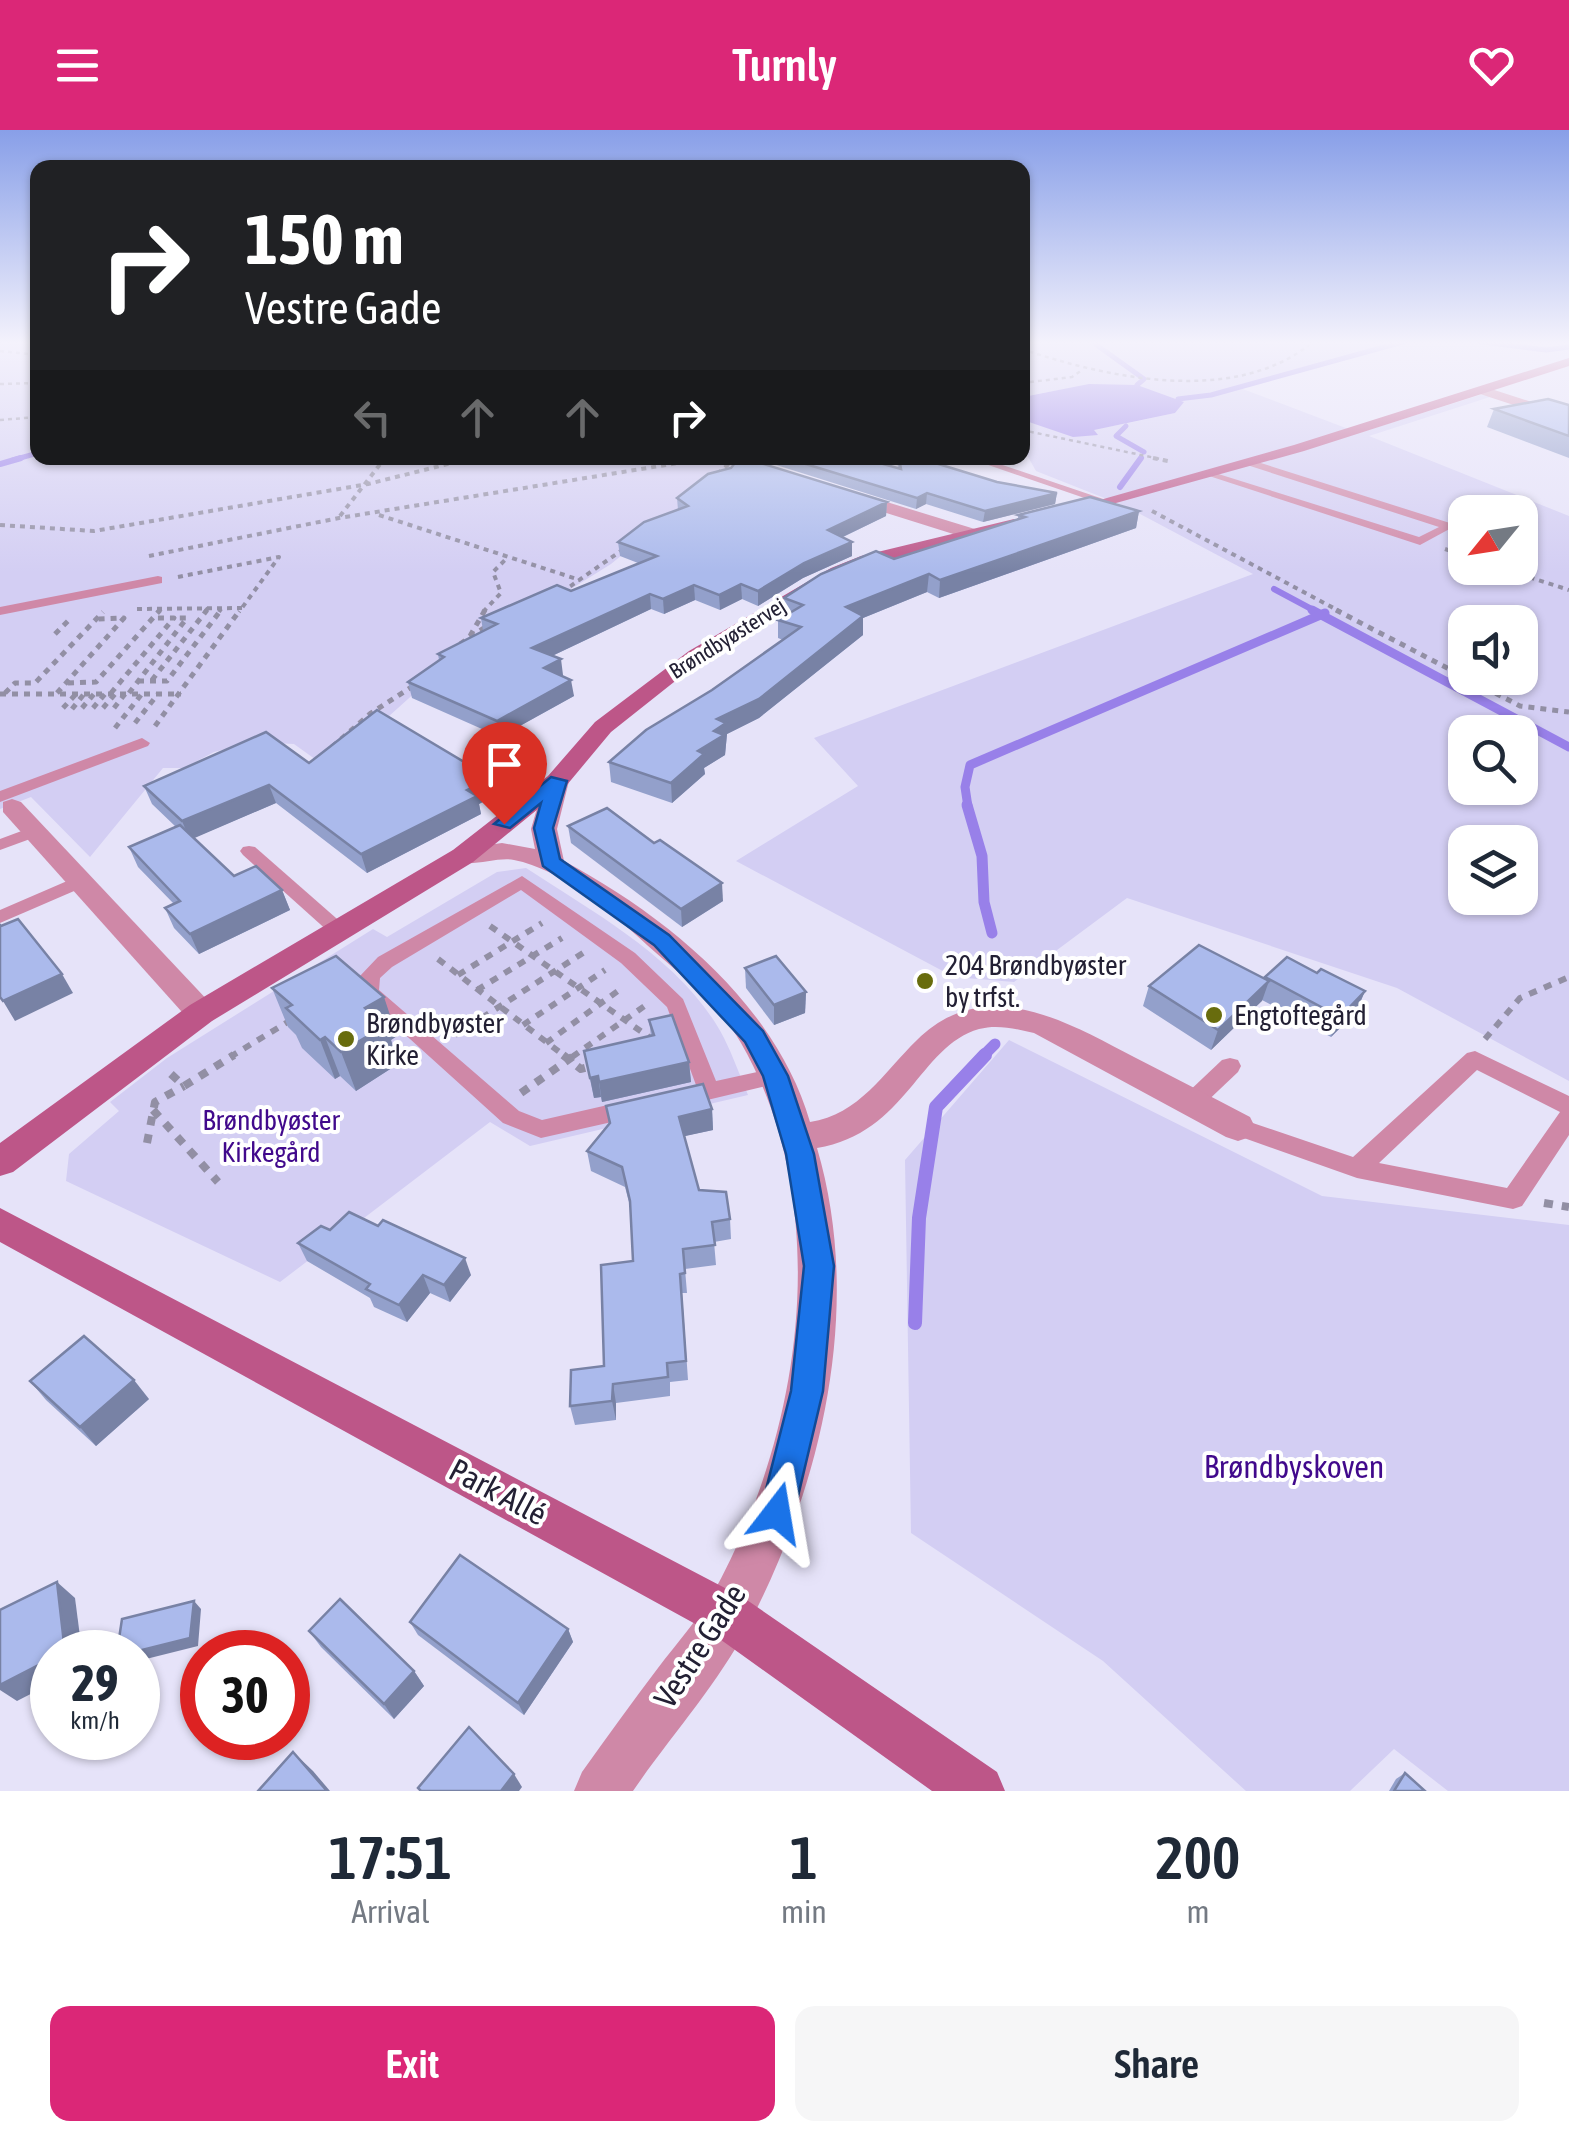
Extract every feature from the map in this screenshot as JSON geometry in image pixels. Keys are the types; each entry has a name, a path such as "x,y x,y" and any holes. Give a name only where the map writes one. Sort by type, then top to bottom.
{"street":[{"name":"Brøndbyøstervej","path":"0,1162 201,1013 463,856 557,781 603,728 652,686 767,611 868,560 1208,474 1389,419"},
{"path":"842,492 972,534"},
{"path":"551,862 544,828 557,781"},
{"path":"5,800 201,1013"},
{"name":"Vestre Gade","path":"463,856 496,850 551,862 662,940 754,1037 775,1076 796,1137 819,1266 807,1391 777,1513 728,1615 601,1791"},
{"path":"796,1137 844,1127 876,1102 942,1031 979,1016 1006,1014 1042,1023 1238,1126"},
{"name":"Park Allé","path":"0,1224 728,1615 978,1791"}],"lane":[{"path":"1208,474 1420,541 1449,526 1248,462"},
{"path":"998,465 1115,499"},
{"path":"0,611 158,580"},
{"path":"5,800 142,743"},
{"path":"0,845 35,831"},
{"path":"248,851 338,928"},
{"path":"1,917 81,881"},
{"path":"709,1091 676,1004 624,956 522,882 417,943 370,976 368,992 500,1108 541,1129 709,1091 775,1076"},
{"path":"1357,1168 1475,1059 1569,1106"},
{"path":"1192,1102 1230,1066"},
{"path":"1238,1126 1357,1168 1513,1198 1569,1116"}],"path":[{"path":"1030,432 1166,460 1208,474"},
{"path":"339,518 380,465"},
{"path":"0,526 80,533 368,484 444,465"},
{"path":"136,559 339,518 667,465"},
{"path":"705,485 730,465"},
{"path":"1115,499 1484,690 1520,706 1569,712"},
{"path":"372,514 396,518 581,580"},
{"path":"551,600 636,540"},
{"path":"142,743 279,558 158,580"},
{"path":"470,637 482,613 501,593 493,572 506,558"},
{"path":"1538,580 1569,590"},
{"path":"2,694 15,683 35,682 126,586"},
{"path":"106,608 242,608"},
{"path":"152,681 208,608"},
{"path":"138,681 167,681 221,608"},
{"path":"67,682 96,682 161,609"},
{"path":"56,694 124,618 96,619"},
{"path":"114,708 187,618 152,618"},
{"path":"93,708 110,694 174,618"},
{"path":"451,650 493,622"},
{"path":"329,752 353,726 416,684"},
{"path":"2,694 181,694"},
{"path":"63,708 76,694"},
{"path":"72,708 85,694"},
{"path":"82,708 94,694"},
{"path":"103,708 110,694"},
{"path":"142,694 109,736 124,737 158,694"},
{"path":"458,974 562,910"},
{"path":"469,911 650,1040"},
{"path":"478,990 582,925"},
{"path":"432,1049 602,940"},
{"path":"417,943 581,1069 596,1065"},
{"path":"524,1025 624,956"},
{"path":"546,1043 643,973"},
{"path":"1475,1059 1488,1033 1513,1003 1534,986 1569,977"},
{"path":"500,1108 663,992"},
{"path":"146,1143 155,1102 300,1014"},
{"path":"638,1048 682,1019"},
{"path":"166,1069 184,1086"},
{"path":"153,1110 218,1182"}],"green space":[{"path":"0,419 30,419 30,465 732,465 611,564 438,672 338,762 326,767 294,744 255,742 214,752 184,768 163,768 90,857 31,797 0,809"},
{"path":"1148,419 1321,419 1359,433 1405,419 1423,419 1369,436 1516,495 1448,495 1448,585 1538,585 1538,504 1569,516 1569,1081 1397,988 1127,898 1014,982 954,977 736,861 858,786 814,738 1253,574 1127,507 1036,471 1030,460 1030,422 1061,428 1099,428"},
{"name":"Brøndbyøster Kirkegård","path":"526,868 636,941 686,985 724,1038 748,1095 530,1146 490,1122 280,1282 66,1181 69,1154 119,1111 110,1102 167,1058 373,929 387,937 497,872"},
{"name":"Brøndbyskoven","path":"1009,1040 1322,1196 1569,1225 1569,1791 1448,1791 1394,1749 1350,1791 1246,1791 1103,1661 911,1533 905,1160"}],"shaded area":[{"path":"1030,419 1149,419 1094,430 1098,435 1073,437 1030,422"}],"building":[{"path":"1520,419 1569,419 1569,436"},
{"path":"767,465 887,502 828,530 852,542 804,563 758,591 741,584 719,595 694,585 663,599 650,594 532,648 561,659 544,668 571,680 497,721 408,682 444,657 438,654 497,624 481,618 557,585 571,591 657,556 618,542 644,522 688,506 677,498 708,474"},
{"path":"809,465 887,465 901,469 900,465 942,465 997,482 1057,493 985,511 927,493 917,498"},
{"path":"1090,497 1139,511 940,580 929,574 846,607 863,616 759,699 717,719 726,723 714,731 724,735 698,751 704,754 671,783 609,762 646,730 712,690 801,627 778,620 803,605 784,598 821,574 876,551 894,559 1025,517 1018,515"},
{"path":"377,710 491,778 467,790 477,796 361,854 269,785 182,821 144,786 266,732 309,763"},
{"path":"607,808 654,843 660,840 722,883 681,909 568,826"},
{"path":"180,825 234,876 256,866 282,890 190,934 165,908 180,901 129,847"},
{"path":"18,919 62,974 3,1001 0,925"},
{"path":"1199,945 1269,981 1218,1030 1149,986"},
{"path":"336,956 384,997 365,1008 386,1025 341,1052 325,1037 320,1040 286,1008 292,1005 272,988"},
{"path":"776,956 806,992 774,1005 745,968"},
{"path":"1287,957 1365,991 1340,1017 1265,977"},
{"path":"672,1015 689,1062 599,1082 598,1076 590,1078 584,1051 654,1035 649,1020"},
{"path":"703,1084 712,1109 679,1117 699,1190 726,1192 730,1219 712,1222 715,1245 683,1249 685,1273 680,1274 686,1361 667,1363 668,1377 613,1384 612,1401 570,1406 571,1370 604,1366 601,1265 633,1261 630,1201 622,1167 587,1151 610,1123 606,1106"},
{"path":"349,1212 378,1226 383,1220 465,1258 444,1285 423,1275 399,1305 366,1289 370,1284 298,1243 321,1226 330,1230"},
{"path":"84,1336 134,1380 80,1427 30,1381"},
{"path":"460,1555 568,1629 518,1703 410,1622"},
{"path":"57,1582 62,1630 30,1630 30,1669 0,1685 0,1610"},
{"path":"340,1599 414,1671 384,1704 310,1630"},
{"path":"194,1601 191,1630 180,1630 180,1640 160,1646 160,1630 120,1630 122,1619"},
{"path":"469,1727 514,1774 501,1791 421,1791 418,1788"},
{"path":"286,1760 300,1760 327,1791 258,1791"},
{"path":"1405,1773 1425,1791 1394,1791"}],"waterway":[{"path":"1126,426 1116,436 1144,452"},
{"path":"13,460 30,455"},
{"path":"0,464 21,458"},
{"path":"1120,487 1141,458"},
{"path":"1274,589 1317,612"},
{"path":"1312,610 1321,615"},
{"path":"1321,615 1325,613"},
{"path":"968,807 965,787 970,765 1321,615"},
{"path":"1321,615 1569,747"},
{"path":"967,805 982,856 984,902 992,933"},
{"path":"982,1057 995,1044"},
{"path":"915,1323 919,1218 936,1107 985,1055"}],"place":[{"name":"204 Brøndbyøster by trfst.","path":"925,981"},
{"name":"Engtoftegård","path":"1214,1015"},
{"name":"Brøndbyøster Kirke","path":"346,1039"}],"route":[{"path":"504,824 557,781 544,828 551,862 662,940 718,994 754,1037 775,1076 800,1154 819,1266 807,1391 777,1513"}]}
